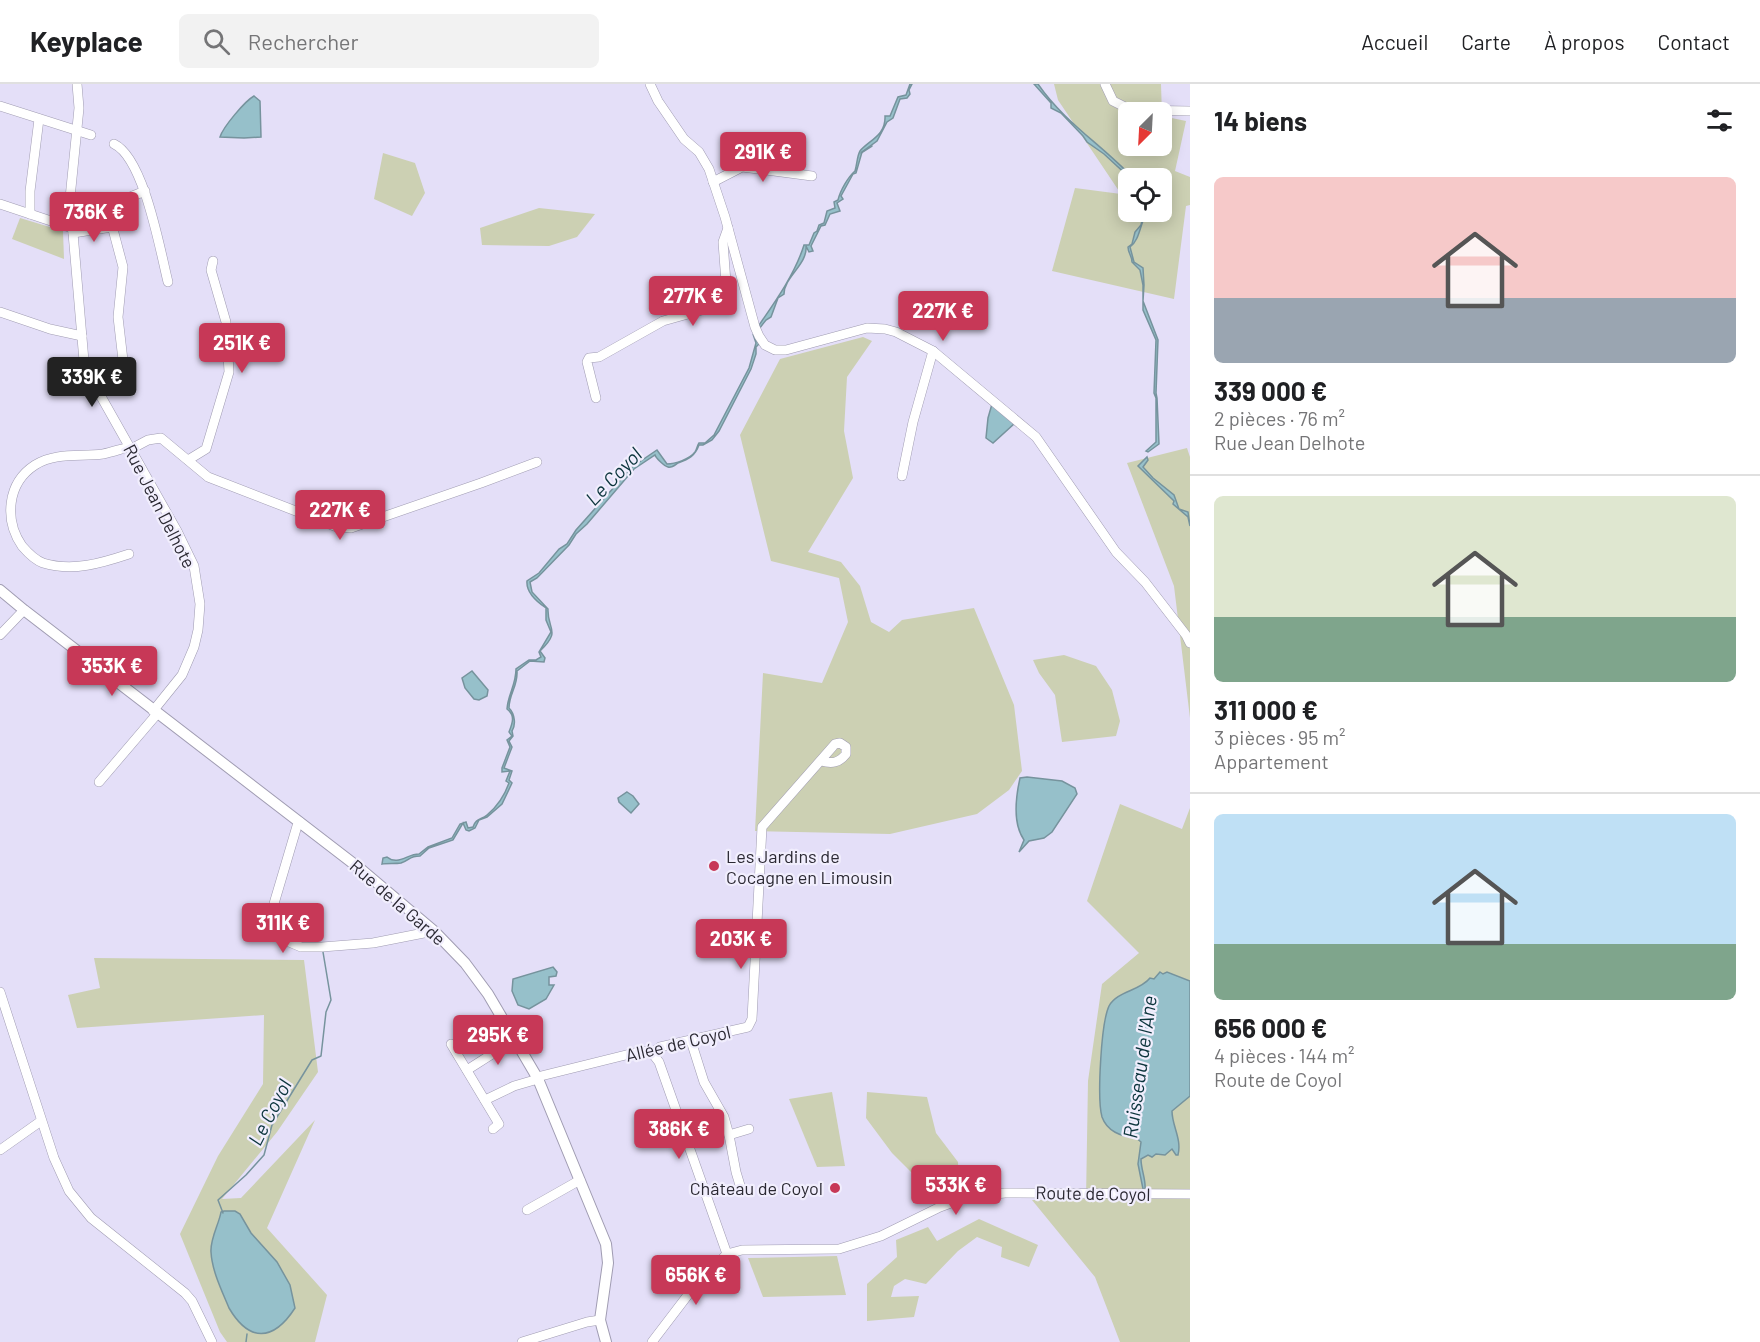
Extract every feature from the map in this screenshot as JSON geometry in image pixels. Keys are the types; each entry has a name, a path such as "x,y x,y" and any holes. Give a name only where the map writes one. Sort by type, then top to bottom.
{"main road":[{"name":"Rue de la Garde","path":"0,590 363,871 434,931 465,963 488,994 537,1078 606,1244 600,1320 606,1342"}],"street":[{"name":"Rue Jean Delhote","path":"77,84 79,108 70,186 84,361 90,377 177,531 194,566 200,604 194,647 182,675 99,782"},
{"path":"650,84 658,101 684,138 699,152 713,182 757,332 765,345 775,350 786,350 867,328 896,332 933,351 1036,437 1116,552 1145,582 1190,643"},
{"path":"1105,84 1113,101 1131,110 1190,111"},
{"path":"0,106 91,135"},
{"path":"30,214 39,119"},
{"path":"114,144 129,157 145,191 168,282"},
{"path":"713,182 742,167 812,176"},
{"path":"124,369 118,317 123,267 110,218 113,204 145,191"},
{"path":"0,204 72,230 112,227"},
{"path":"596,398 587,362 589,358 599,357 663,321 720,305 727,296 723,243 728,228"},
{"path":"188,460 206,449 229,372 226,322 211,270 213,261"},
{"path":"0,312 28,323 82,336"},
{"path":"902,476 933,351"},
{"path":"129,554 85,567 42,563 28,553 10,523 10,503 19,480 36,465 60,456 103,454 161,438 208,477 337,527 351,528 537,462"},
{"path":"0,635 24,610"},
{"name":"Allée de Coyol","path":"485,1100 537,1078 642,1051 652,1053 660,1047 747,1027 752,1019 762,827 821,761"},
{"path":"300,822 273,907 274,927 282,939 301,947 322,947 373,943 434,931"},
{"path":"0,992 41,1121 69,1191 91,1218 185,1293 192,1301 212,1342"},
{"path":"467,1070 514,1040"},
{"path":"691,1041 704,1082 724,1117 742,1192"},
{"path":"451,1044 500,1124 493,1129"},
{"path":"652,1053 659,1062 727,1254 697,1283 652,1342"},
{"path":"0,1150 41,1121"},
{"path":"729,1135 749,1128"},
{"path":"527,1210 580,1180"},
{"name":"Route de Coyol","path":"727,1254 742,1250 839,1249 881,1236 940,1207 967,1197 1005,1192 1190,1194"},
{"path":"522,1342 600,1320"}],"shaded area":[{"path":"1054,84 1161,84 1162,102 1118,102 1118,156 1172,156 1172,118 1186,121 1175,171 1190,177 1190,205 1186,206 1174,299 1052,271 1075,188 1118,194 1118,222 1172,222 1172,168 1118,168 1118,190 1058,100"},
{"path":"383,153 415,163 425,193 412,216 374,199"},
{"path":"539,208 595,214 577,237 549,246 482,245 480,228"},
{"path":"20,218 63,231 64,259 12,239"},
{"path":"863,337 872,341 847,377 844,431 853,478 808,552 841,562 860,586 871,622 889,632 902,620 974,608 1014,705 1022,771 1009,790 977,814 890,834 755,831 763,673 822,683 848,622 839,578 771,561 740,435 780,359"},
{"path":"1187,448 1190,457 1190,718 1174,586 1127,463"},
{"path":"1064,655 1096,666 1112,690 1120,721 1116,736 1062,742 1055,695 1039,673 1033,660"},
{"path":"1120,804 1182,829 1190,808 1190,1342 1120,1342 1095,1277 1032,1200 1086,1199 1088,1081 1102,984 1139,953 1087,901"},
{"path":"94,958 304,960 318,1072 277,1132 222,1199 241,1198 315,1120 267,1228 327,1295 315,1342 227,1342 220,1332 180,1234 218,1156 263,1084 264,1015 77,1028 68,995 100,988"},
{"path":"832,1092 845,1166 817,1167 789,1099"},
{"path":"867,1092 927,1097 936,1133 958,1162 959,1190 938,1199 892,1153 866,1118"},
{"path":"979,1219 1038,1245 1029,1267 1001,1257 1002,1247 977,1237 958,1251 926,1284 905,1279 894,1286 891,1297 919,1296 914,1317 867,1321 867,1284 897,1257 896,1240 928,1227 937,1241"},
{"path":"837,1256 846,1295 763,1297 748,1258"}],"water":[{"path":"912,84 910,94 907,98 900,99 893,118 887,122 877,141 862,152 856,173 853,174 841,196 843,199 837,203 840,211 830,214 825,225 821,226 811,246 813,251 809,252 806,246 806,253 788,282 784,294 778,298 771,317 759,329 757,328 790,277 804,245 809,245 819,225 824,223 827,211 835,208 834,202 838,200 845,184 855,171 860,151 880,133 885,123 885,116 890,116 898,97 906,95"},
{"path":"1034,84 1038,84 1071,122 1123,168 1119,168 1087,142 1061,113 1051,108 1051,103"},
{"path":"254,96 260,101 261,137 220,137 225,127"},
{"path":"1142,222 1143,222 1136,240 1130,247 1134,262 1143,268 1143,301 1140,270 1132,262 1128,247 1132,244 1135,232"},
{"path":"1143,301 1158,340 1156,393 1159,444 1148,452 1146,451 1156,442 1154,393 1156,340 1143,310"},
{"path":"753,334 759,344 756,347 751,369 719,431 712,440 703,445 699,445 693,455 699,443 705,443 714,435 749,368 756,343"},
{"path":"992,404 1015,423 993,443 986,438"},
{"path":"657,450 667,464 693,455 691,457 672,467 668,467 655,455 634,469 576,534 569,545 537,578 530,582 532,592 548,609 552,634 540,651 545,658 544,662 530,661 517,671 509,708 514,720 513,736 509,741 512,747 504,768 512,771 509,780 512,783 502,804 487,817 479,820 500,801 509,783 506,781 510,771 502,772 502,768 510,747 507,740 512,736 509,732 512,717 507,709 516,669 529,660 541,657 539,652 551,632 546,620 546,608 530,593 527,581 539,573 559,549 567,544 576,530 632,467"},
{"path":"1147,457 1148,460 1143,467 1174,495 1179,509 1188,512 1190,526 1188,517 1173,504 1174,501 1138,466"},
{"path":"472,671 488,690 487,696 479,700 474,699 465,688 462,678"},
{"path":"1020,778 1062,781 1075,788 1077,794 1052,832 1044,838 1029,841 1019,852 1024,840 1016,818 1016,801"},
{"path":"627,792 639,804 631,813 619,802 618,798"},
{"path":"479,820 475,828 469,831 463,823 466,822 468,828 473,827"},
{"path":"463,823 453,840 429,848 420,856 412,857 401,863 382,864 383,858 399,860 419,854 428,847 452,838 460,824"},
{"path":"553,967 557,972 556,976 549,977 549,985 554,985 546,999 529,1009 518,1005 512,991 513,979"},
{"name":"Ruisseau de l'Ane","path":"1160,972 1163,974 1167,972 1190,981 1190,1096 1172,1111 1179,1143 1178,1155 1172,1149 1165,1155 1156,1154 1152,1157 1148,1155 1141,1159 1145,1185 1143,1189 1138,1164 1141,1142 1135,1137 1115,1132 1107,1126 1102,1117 1100,1078 1102,1044 1106,1015 1113,1001 1150,978 1154,979"},
{"path":"235,1211 240,1214 251,1233 277,1262 290,1285 295,1308 287,1319 270,1332 261,1334 245,1327 229,1308 218,1281 213,1266 211,1247 221,1212"}],"waterway":[{"name":"Le Coyol","path":"861,153 872,146"},
{"name":"Le Coyol","path":"223,1213 218,1200 264,1155 272,1125 312,1060 321,1056 326,1012 331,1000 323,952"},
{"name":"Le Coyol","path":"246,1342 247,1334"}],"place":[{"name":"Les Jardins de Cocagne en Limousin","path":"714,866"},
{"name":"Château de Coyol","path":"835,1188"}]}
